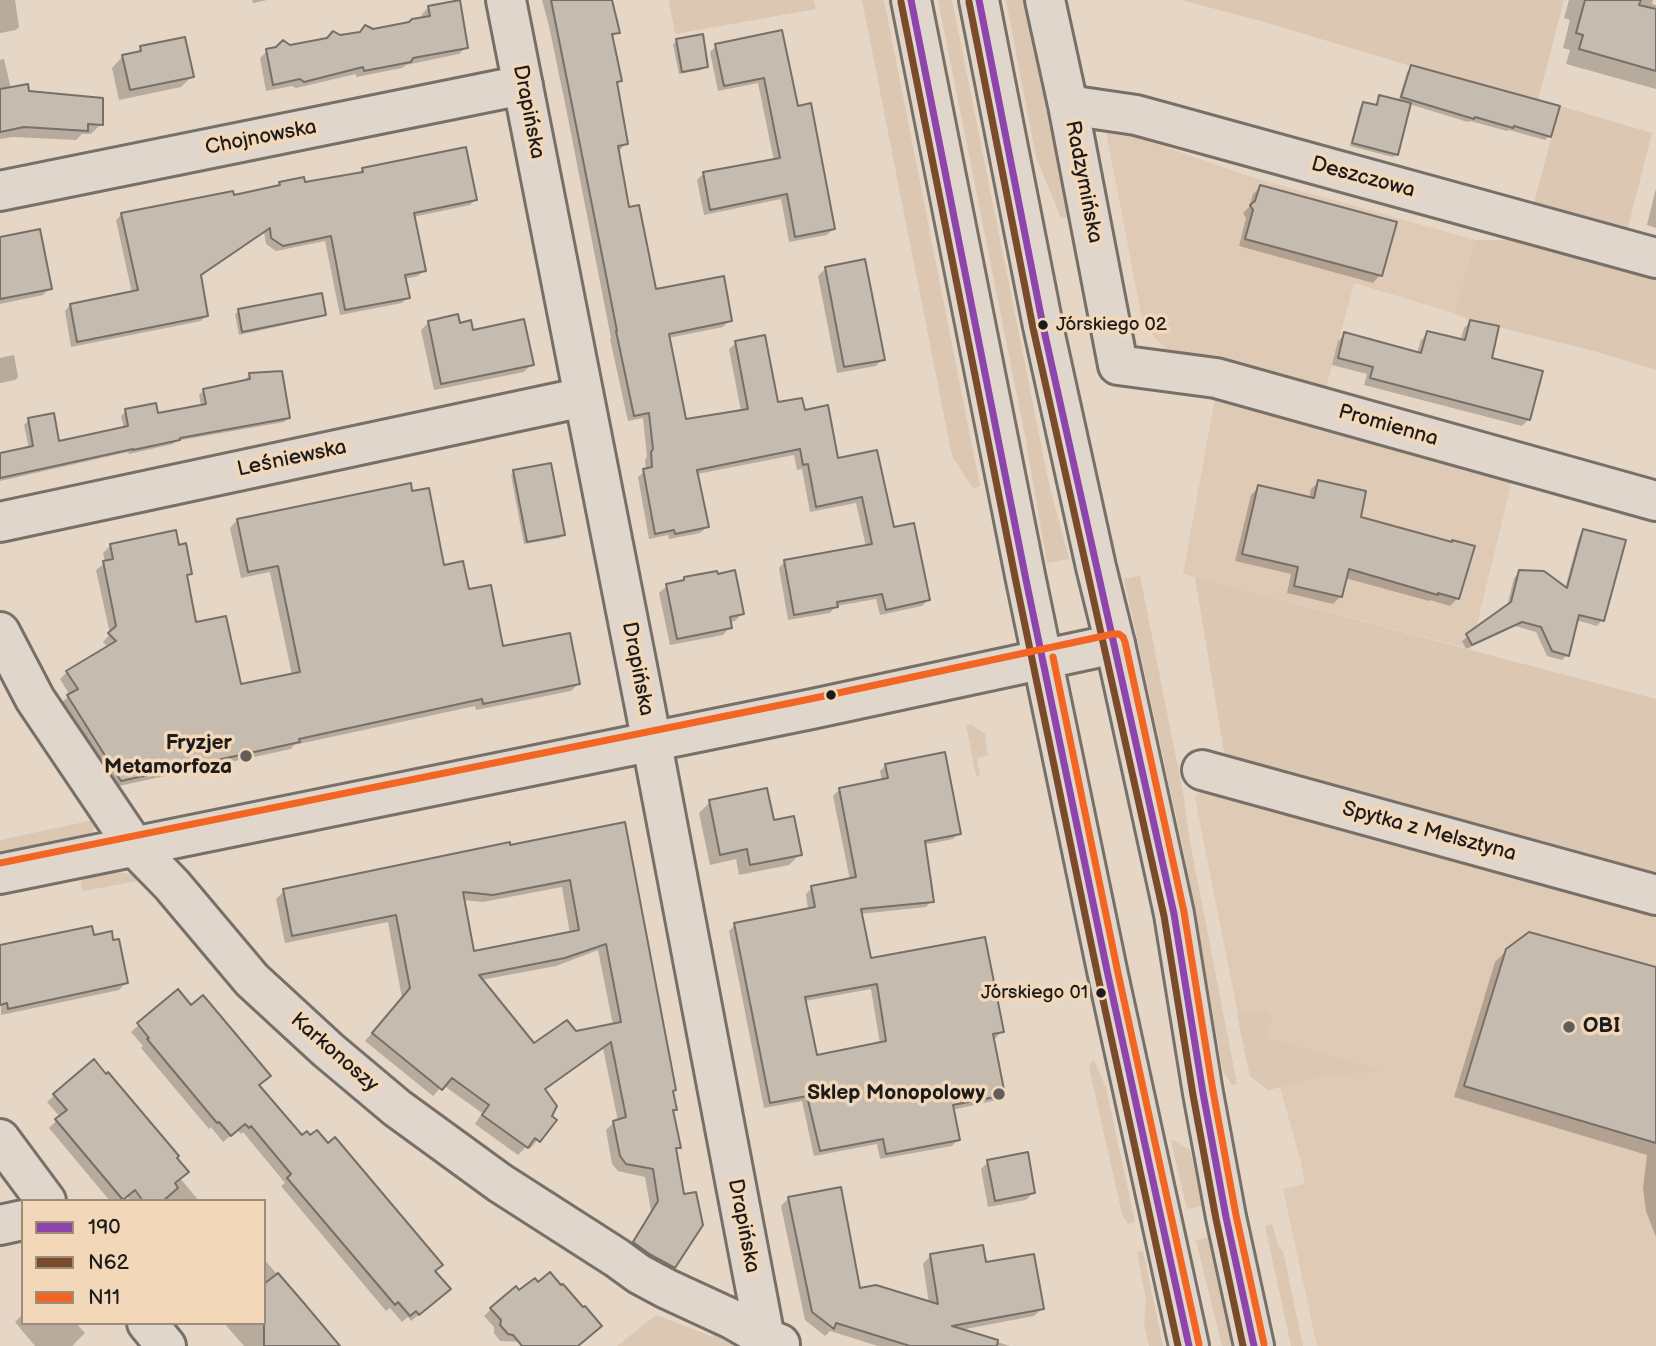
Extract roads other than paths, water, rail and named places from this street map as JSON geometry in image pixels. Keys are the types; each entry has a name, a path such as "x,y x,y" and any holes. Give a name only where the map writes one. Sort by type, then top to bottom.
{"street":[{"name":"Drapińska","path":"506,0 651,742 775,1342"},
{"path":"911,0 1026,580 1189,1346"},
{"path":"979,0 1045,340 1174,914 1203,1093 1254,1346"},
{"name":"Radzymińska","path":"1045,0 1118,365"},
{"name":"Chojnowska","path":"0,191 523,85"},
{"name":"Deszczowa","path":"1068,105 1136,115 1656,258"},
{"name":"Promienna","path":"1118,365 1216,378 1656,501"},
{"name":"Leśniewska","path":"0,522 584,397"},
{"name":"Karkonoszy","path":"0,632 35,699 134,846 172,885 252,981 397,1108 500,1183 639,1274 732,1318 775,1342"},
{"path":"0,874 651,742 1115,644"},
{"name":"Spytka z Melsztyna","path":"1202,770 1656,895"},
{"path":"0,1139 45,1199"},
{"path":"0,1225 21,1220"},
{"path":"149,1325 166,1346"}],"place":[{"name":"Jórskiego 02","path":"1043,325"},
{"name":"Fryzjer Metamorfoza","path":"246,756"},
{"name":"Jórskiego 01","path":"1101,993"},
{"name":"OBI","path":"1569,1027"},
{"name":"Sklep Monopolowy","path":"999,1094"}]}
